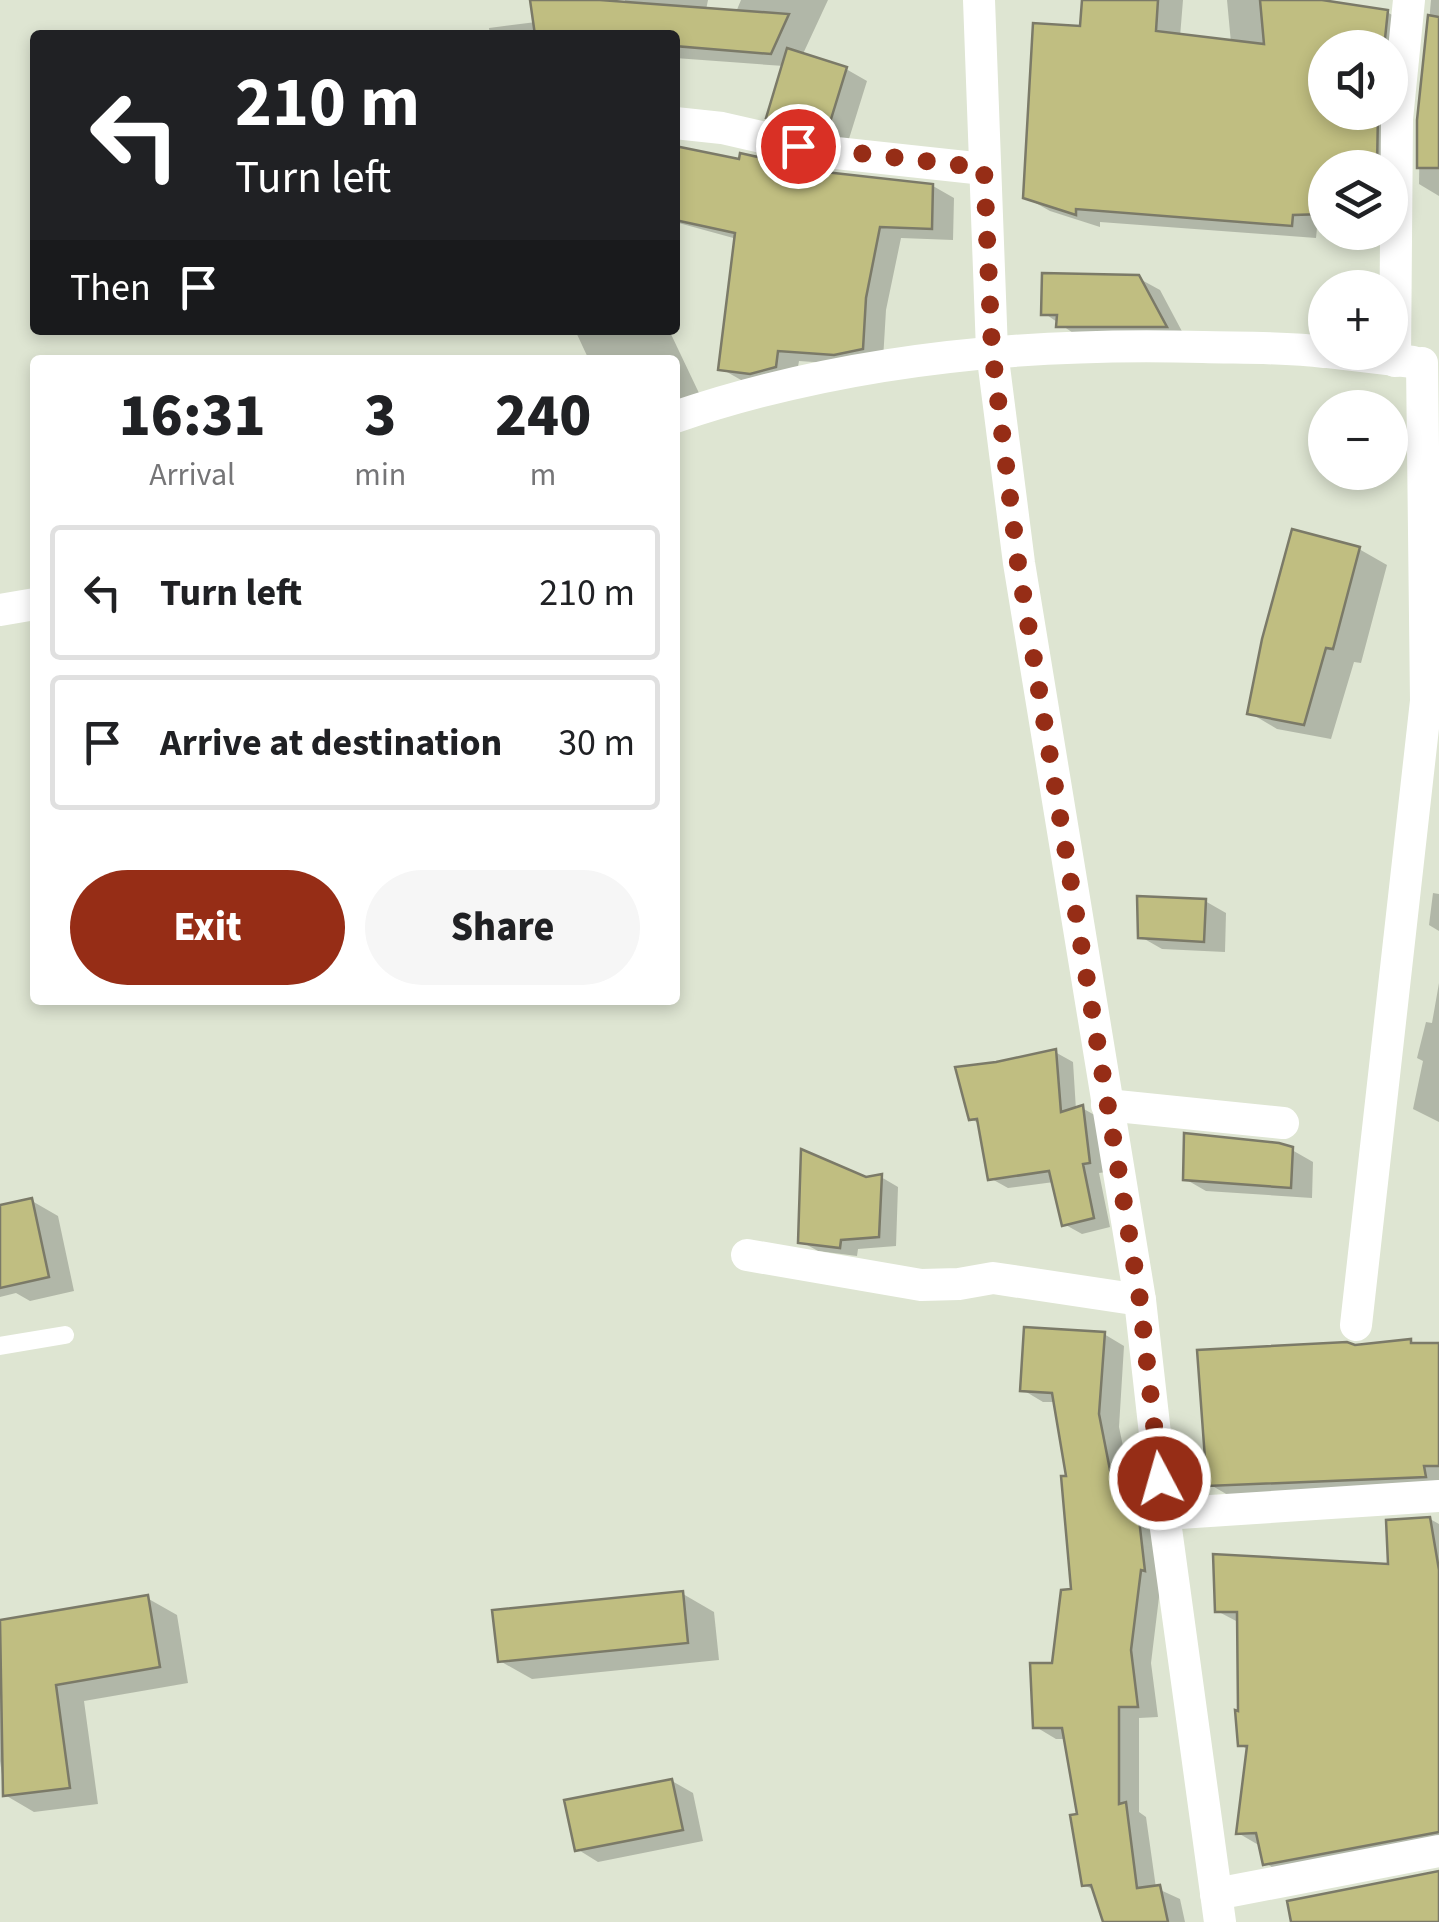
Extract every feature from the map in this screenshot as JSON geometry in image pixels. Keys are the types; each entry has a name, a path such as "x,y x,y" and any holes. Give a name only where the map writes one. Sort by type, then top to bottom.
{"street":[{"path":"980,0 992,350 1018,563 1140,1300 1164,1514 1218,1908 1439,1851"},
{"path":"1356,1325 1426,701 1419,363 1397,119 1409,0"},
{"path":"680,124 722,128 827,152 984,168"},
{"path":"680,415 828,374 992,350 1144,346 1308,351"},
{"path":"0,610 30,605"},
{"path":"1107,1105 1283,1123"},
{"path":"747,1255 920,1285 993,1278 1140,1300"},
{"path":"1164,1514 1439,1496"}],"lane":[{"path":"0,1346 64,1335"}],"building":[{"path":"530,0 600,0 789,14 771,54 680,46 680,30 534,30"},
{"path":"1082,0 1158,0 1156,31 1264,44 1260,0 1322,0 1388,10 1386,30 1308,30 1308,130 1378,130 1377,150 1308,150 1308,215 1293,215 1292,226 1076,209 1076,215 1023,198 1033,23 1080,26"},
{"path":"1428,15 1439,17 1439,168 1417,168 1417,120"},
{"path":"787,48 847,67 827,132 766,118"},
{"path":"680,147 739,159 740,153 825,172 933,184 932,229 880,227 866,298 863,349 834,355 778,351 776,367 750,374 718,370 735,233 680,221"},
{"path":"1042,273 1139,275 1167,327 1056,327 1057,315 1041,315"},
{"path":"1292,529 1360,547 1333,649 1326,648 1304,725 1247,714 1262,639"},
{"path":"1137,896 1206,899 1204,942 1138,938"},
{"path":"1056,1049 1061,1112 1083,1105 1090,1163 1083,1164 1094,1218 1062,1226 1049,1171 988,1180 977,1119 969,1120 955,1067"},
{"path":"1184,1133 1293,1147 1291,1188 1183,1180"},
{"path":"801,1149 866,1177 882,1174 879,1237 841,1240 840,1248 798,1243"},
{"path":"32,1198 49,1277 0,1288 0,1205"},
{"path":"1024,1327 1105,1332 1099,1414 1110,1470 1133,1467 1145,1571 1141,1570 1131,1650 1138,1707 1119,1707 1119,1804 1126,1802 1137,1888 1160,1885 1168,1922 1103,1922 1091,1885 1082,1886 1070,1815 1077,1814 1062,1728 1033,1728 1030,1663 1052,1663 1061,1590 1071,1589 1061,1476 1066,1476 1052,1393 1020,1391"},
{"path":"1411,1339 1411,1343 1439,1343 1439,1466 1424,1466 1426,1477 1207,1486 1197,1350 1347,1342 1355,1345"},
{"path":"1430,1517 1439,1570 1439,1832 1263,1865 1256,1833 1236,1834 1247,1746 1238,1746 1235,1710 1238,1711 1237,1612 1215,1612 1213,1554 1388,1564 1386,1520"},
{"path":"683,1591 688,1643 498,1662 492,1610"},
{"path":"148,1595 160,1667 56,1685 70,1788 3,1796 0,1620"},
{"path":"672,1779 683,1830 575,1851 564,1800"},
{"path":"1439,1871 1439,1922 1291,1922 1287,1901"}],"route":[{"path":"798,146 984,168 992,350 1018,563 1140,1300 1160,1479"}]}
